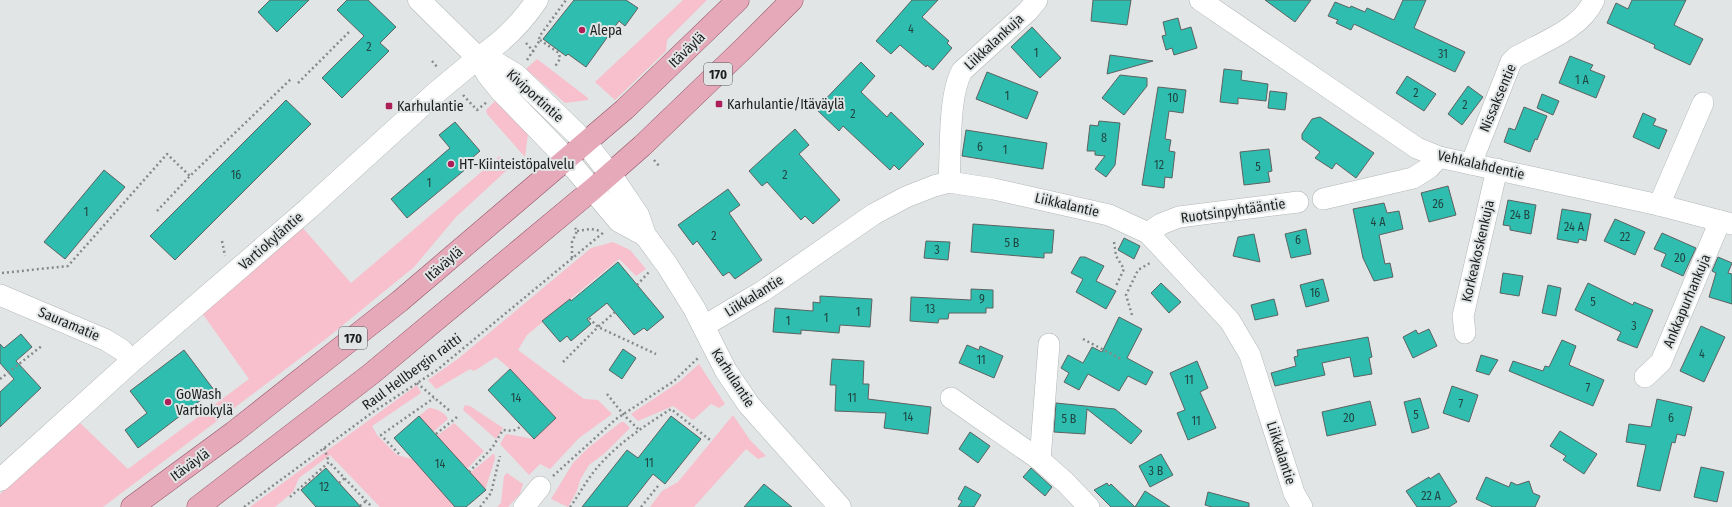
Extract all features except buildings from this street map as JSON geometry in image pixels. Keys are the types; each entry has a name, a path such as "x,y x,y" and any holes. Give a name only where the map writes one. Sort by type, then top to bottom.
{"main road":[{"name":"Kiviportintie","path":"420,0 478,58 488,75 501,91 566,158"},
{"name":"Vartiokyläntie","path":"0,480 132,361 308,209 438,91 478,58 493,49 517,27 537,0"},
{"name":"Itäväylä","path":"132,507 234,432 400,302 566,158 625,109 738,0"},
{"name":"170","path":"198,507 371,374 593,189 642,146 792,0"},
{"name":"Kiviportintie","path":"478,58 498,64 516,75 585,142"},
{"name":"Karhulantie","path":"585,142 610,174 638,215 645,235 667,265 704,326 726,371 749,405 840,507"},
{"name":"Karhulantie","path":"566,158 618,221 645,235"}],"street":[{"name":"Liikkalankuja","path":"949,182 953,108 958,79 962,72 1028,11 1037,0"},
{"name":"Vehkalahdentie","path":"1200,0 1417,148 1439,157 1659,205 1726,222"},
{"name":"Nissaksentie","path":"1471,164 1511,62 1516,56 1566,31 1582,17 1594,0"},
{"path":"1659,205 1703,103"},
{"path":"1323,199 1413,178 1429,168 1439,157"},
{"name":"Korkeakoskenkuja","path":"1465,333 1463,316 1497,169"},
{"name":"Liikkalantie","path":"704,326 763,291 874,214 906,197 934,186 949,182 994,189 1109,215 1148,233 1230,321 1250,356 1294,493 1302,507"},
{"name":"Ruotsinpyhtääntie","path":"1148,233 1161,224 1179,217 1298,202"},
{"name":"Ankkapurhankuja","path":"1645,377 1661,362 1726,222"},
{"name":"Sauramatie","path":"0,295 106,340 122,350 132,361"},
{"path":"1040,460 1050,344"},
{"path":"951,398 1040,460 1065,482 1089,507"},
{"path":"524,507 540,487"}],"path":[{"path":"534,52 540,40 539,37 566,0"},
{"path":"298,83 351,30"},
{"path":"540,40 559,53 560,59 554,68"},
{"path":"157,211 190,176 292,78"},
{"path":"2,273 68,266 167,154 190,176"},
{"name":"Raul Hellbergin raitti","path":"244,507 373,412 437,370 606,231 591,229 577,231"},
{"path":"222,240 226,261"},
{"path":"1114,242 1116,256 1124,269 1116,286"},
{"path":"1132,315 1126,294 1138,270 1150,263"},
{"path":"637,285 651,270"},
{"path":"563,362 615,312"},
{"path":"590,318 598,327 656,354"},
{"path":"1083,339 1121,359"},
{"path":"0,379 43,345"},
{"path":"540,487 622,414 674,381 700,355"},
{"path":"417,383 450,411"},
{"path":"607,394 622,414 638,430"},
{"path":"399,454 381,435 434,398"},
{"path":"570,507 597,468 638,430 671,409 710,440"},
{"path":"436,434 457,417"},
{"path":"469,472 492,448 503,430 513,431 522,426"},
{"path":"324,448 329,462 372,507"},
{"path":"480,507 491,494 500,456"},
{"path":"290,497 329,462"},
{"path":"339,483 345,478"},
{"path":"641,507 658,486"},
{"path":"360,506 366,501"}],"shaded area":[{"path":"683,0 707,0 667,40 666,51 615,100 595,82"},
{"path":"537,59 588,98 588,100 565,103 526,69"},
{"path":"496,100 528,134 525,157 487,114 486,110"},
{"path":"500,156 507,170 456,217 414,267 327,338 103,507 0,507 0,494 80,423 128,469 249,379 202,313 302,227 351,283"},
{"path":"613,242 630,250 646,269 636,276 619,259 527,335 518,350 584,399 598,400 612,414 579,438 550,469 540,464 529,475 500,444 506,434 534,439 556,418 510,369 496,357 474,371 470,369 436,389 428,380 459,358 591,248"},
{"path":"699,364 725,404 719,408 711,404 693,420 673,406 638,421 631,414 679,382"},
{"path":"417,385 421,393 372,426 377,435 397,455 412,459 455,507 380,507 330,455 299,478 293,492 275,507 250,507"},
{"path":"465,405 470,406 503,428 496,439 463,410"},
{"path":"429,408 440,411 448,419 433,432 419,416"},
{"path":"733,415 750,440 766,456 758,459 746,449 694,507 650,507 662,491 678,482"},
{"path":"621,422 624,422 630,428 605,453 589,465 580,480 577,491 568,507 551,499 573,463 588,448"},
{"path":"454,423 484,451 467,469 437,436"},
{"path":"493,454 495,455 495,459 485,490 470,473"},
{"path":"507,473 523,484 520,494 508,507 497,507 501,503 504,476"}],"place":[{"name":"Alepa","path":"582,30"},
{"name":"Karhulantie/Itäväylä","path":"719,104"},
{"name":"Karhulantie","path":"389,106"},
{"name":"HT-Kiinteistöpalvelu","path":"451,164"},
{"name":"GoWash Vartiokylä","path":"168,402"}]}
